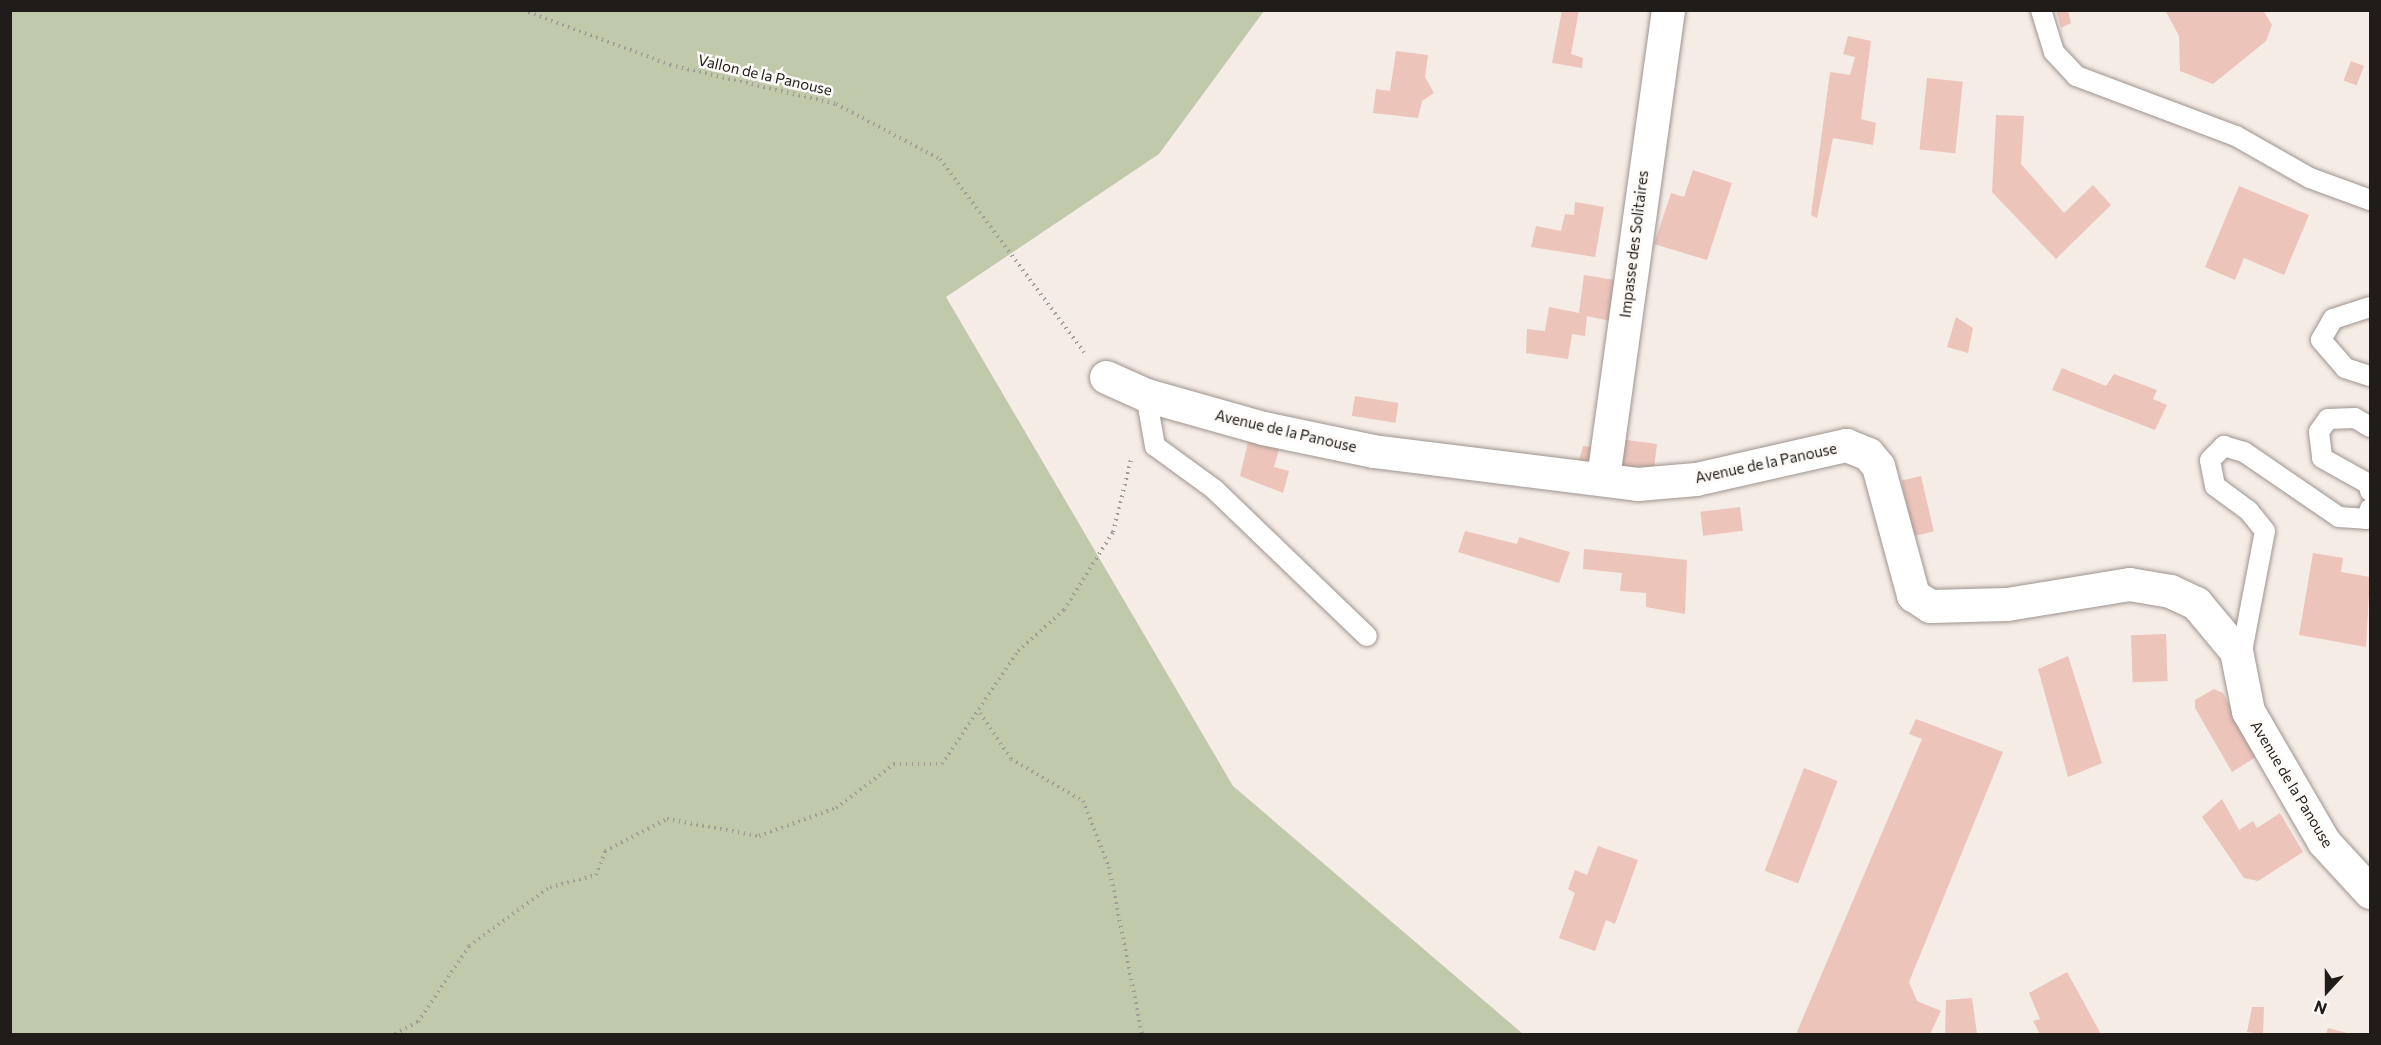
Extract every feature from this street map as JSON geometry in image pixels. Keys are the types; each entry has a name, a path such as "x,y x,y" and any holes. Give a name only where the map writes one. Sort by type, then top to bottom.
{"street":[{"name":"Impasse des Solitaires","path":"1603,478 1668,10"},
{"name":"Avenue de la Panouse","path":"1106,377 1146,395 1263,428 1373,451 1637,484 1696,479 1846,445 1868,454 1878,466 1913,595 1930,606 2007,604 2129,584 2170,591 2196,603 2236,651 2248,711 2324,842 2370,892"}],"lane":[{"path":"2041,10 2054,52 2076,76 2236,136 2310,178 2370,200"},
{"path":"2370,307 2333,320 2321,340 2344,368 2370,376"},
{"path":"1146,395 1155,446 1214,489 1367,636"},
{"path":"2370,427 2355,418 2328,419 2319,432 2322,458 2369,484 2370,491"},
{"path":"2239,666 2265,531 2249,511 2215,486 2210,460 2224,446 2244,452 2339,517 2366,519 2370,509"}],"path":[{"name":"Vallon de la Panouse","path":"523,10 670,65 836,104 940,159 1056,320 1106,377"},
{"path":"395,1035 418,1022 469,946 550,887 596,875 605,851 667,819 759,836 836,808 894,764 942,764 980,713 1018,651 1064,610 1113,532 1134,448"},
{"path":"980,713 1011,759 1083,801 1109,867 1142,1035"}],"green space":[{"path":"10,11 1264,11 1159,154 946,297 1233,786 1523,1034 11,1034"}],"building":[{"path":"1562,10 1579,10 1571,54 1583,58 1582,68 1552,63"},
{"path":"2056,10 2068,10 2071,23 2061,28"},
{"path":"2165,10 2263,10 2272,25 2266,41 2213,84 2180,71 2179,36"},
{"path":"1848,36 1871,41 1861,119 1876,123 1873,145 1833,138 1817,218 1811,215 1830,72 1850,75 1855,57 1843,54"},
{"path":"1396,51 1428,55 1425,77 1434,93 1422,101 1418,118 1373,113 1376,89 1390,91"},
{"path":"2351,61 2364,66 2357,86 2343,81"},
{"path":"1927,78 1963,82 1955,153 1919,150"},
{"path":"1996,115 2024,116 2021,164 2064,213 2093,185 2111,205 2056,259 1992,192"},
{"path":"1693,170 1732,183 1707,260 1654,244 1671,193 1684,197"},
{"path":"2239,186 2309,215 2284,275 2244,258 2235,280 2205,267"},
{"path":"1575,202 1604,207 1595,257 1531,247 1536,226 1561,231 1565,214 1574,215"},
{"path":"1584,275 1614,280 1610,321 1587,316 1585,336 1572,334 1568,359 1526,353 1527,329 1545,331 1549,307 1579,313"},
{"path":"1956,317 1973,328 1968,353 1947,347"},
{"path":"2062,368 2106,386 2114,374 2157,390 2153,399 2167,405 2155,430 2052,390"},
{"path":"1355,396 1398,403 1395,423 1352,416"},
{"path":"1249,438 1281,442 1274,467 1289,471 1283,493 1240,476"},
{"path":"1619,439 1657,444 1654,468 1615,468"},
{"path":"1583,446 1598,447 1597,467 1578,464"},
{"path":"1921,476 1934,532 1914,536 1902,480"},
{"path":"1740,507 1743,531 1703,536 1700,512"},
{"path":"1465,531 1517,544 1519,537 1570,552 1559,583 1458,552"},
{"path":"1584,549 1687,560 1685,614 1646,607 1646,593 1620,591 1622,573 1583,569"},
{"path":"2313,553 2343,558 2341,572 2370,577 2366,647 2299,635"},
{"path":"2166,634 2168,681 2133,682 2131,635"},
{"path":"2068,656 2102,763 2068,777 2038,669"},
{"path":"2214,689 2223,693 2256,757 2232,772 2195,708 2195,700"},
{"path":"1916,719 2003,752 1909,982 1917,1001 1941,1011 1930,1034 1796,1034 1922,739 1909,734"},
{"path":"1804,768 1838,781 1798,884 1765,871"},
{"path":"2222,799 2239,830 2253,821 2257,828 2280,813 2303,852 2258,881 2244,878 2202,817"},
{"path":"1598,846 1638,860 1615,924 1606,920 1595,951 1559,938 1575,893 1568,889 1575,870 1587,875"},
{"path":"2067,972 2101,1034 2040,1034 2033,1021 2040,1019 2029,993"},
{"path":"1972,998 1977,1034 1945,1034 1946,1000"},
{"path":"2252,1007 2264,1007 2263,1034 2247,1032"},
{"path":"2328,1028 2351,1034 2326,1034"}]}
